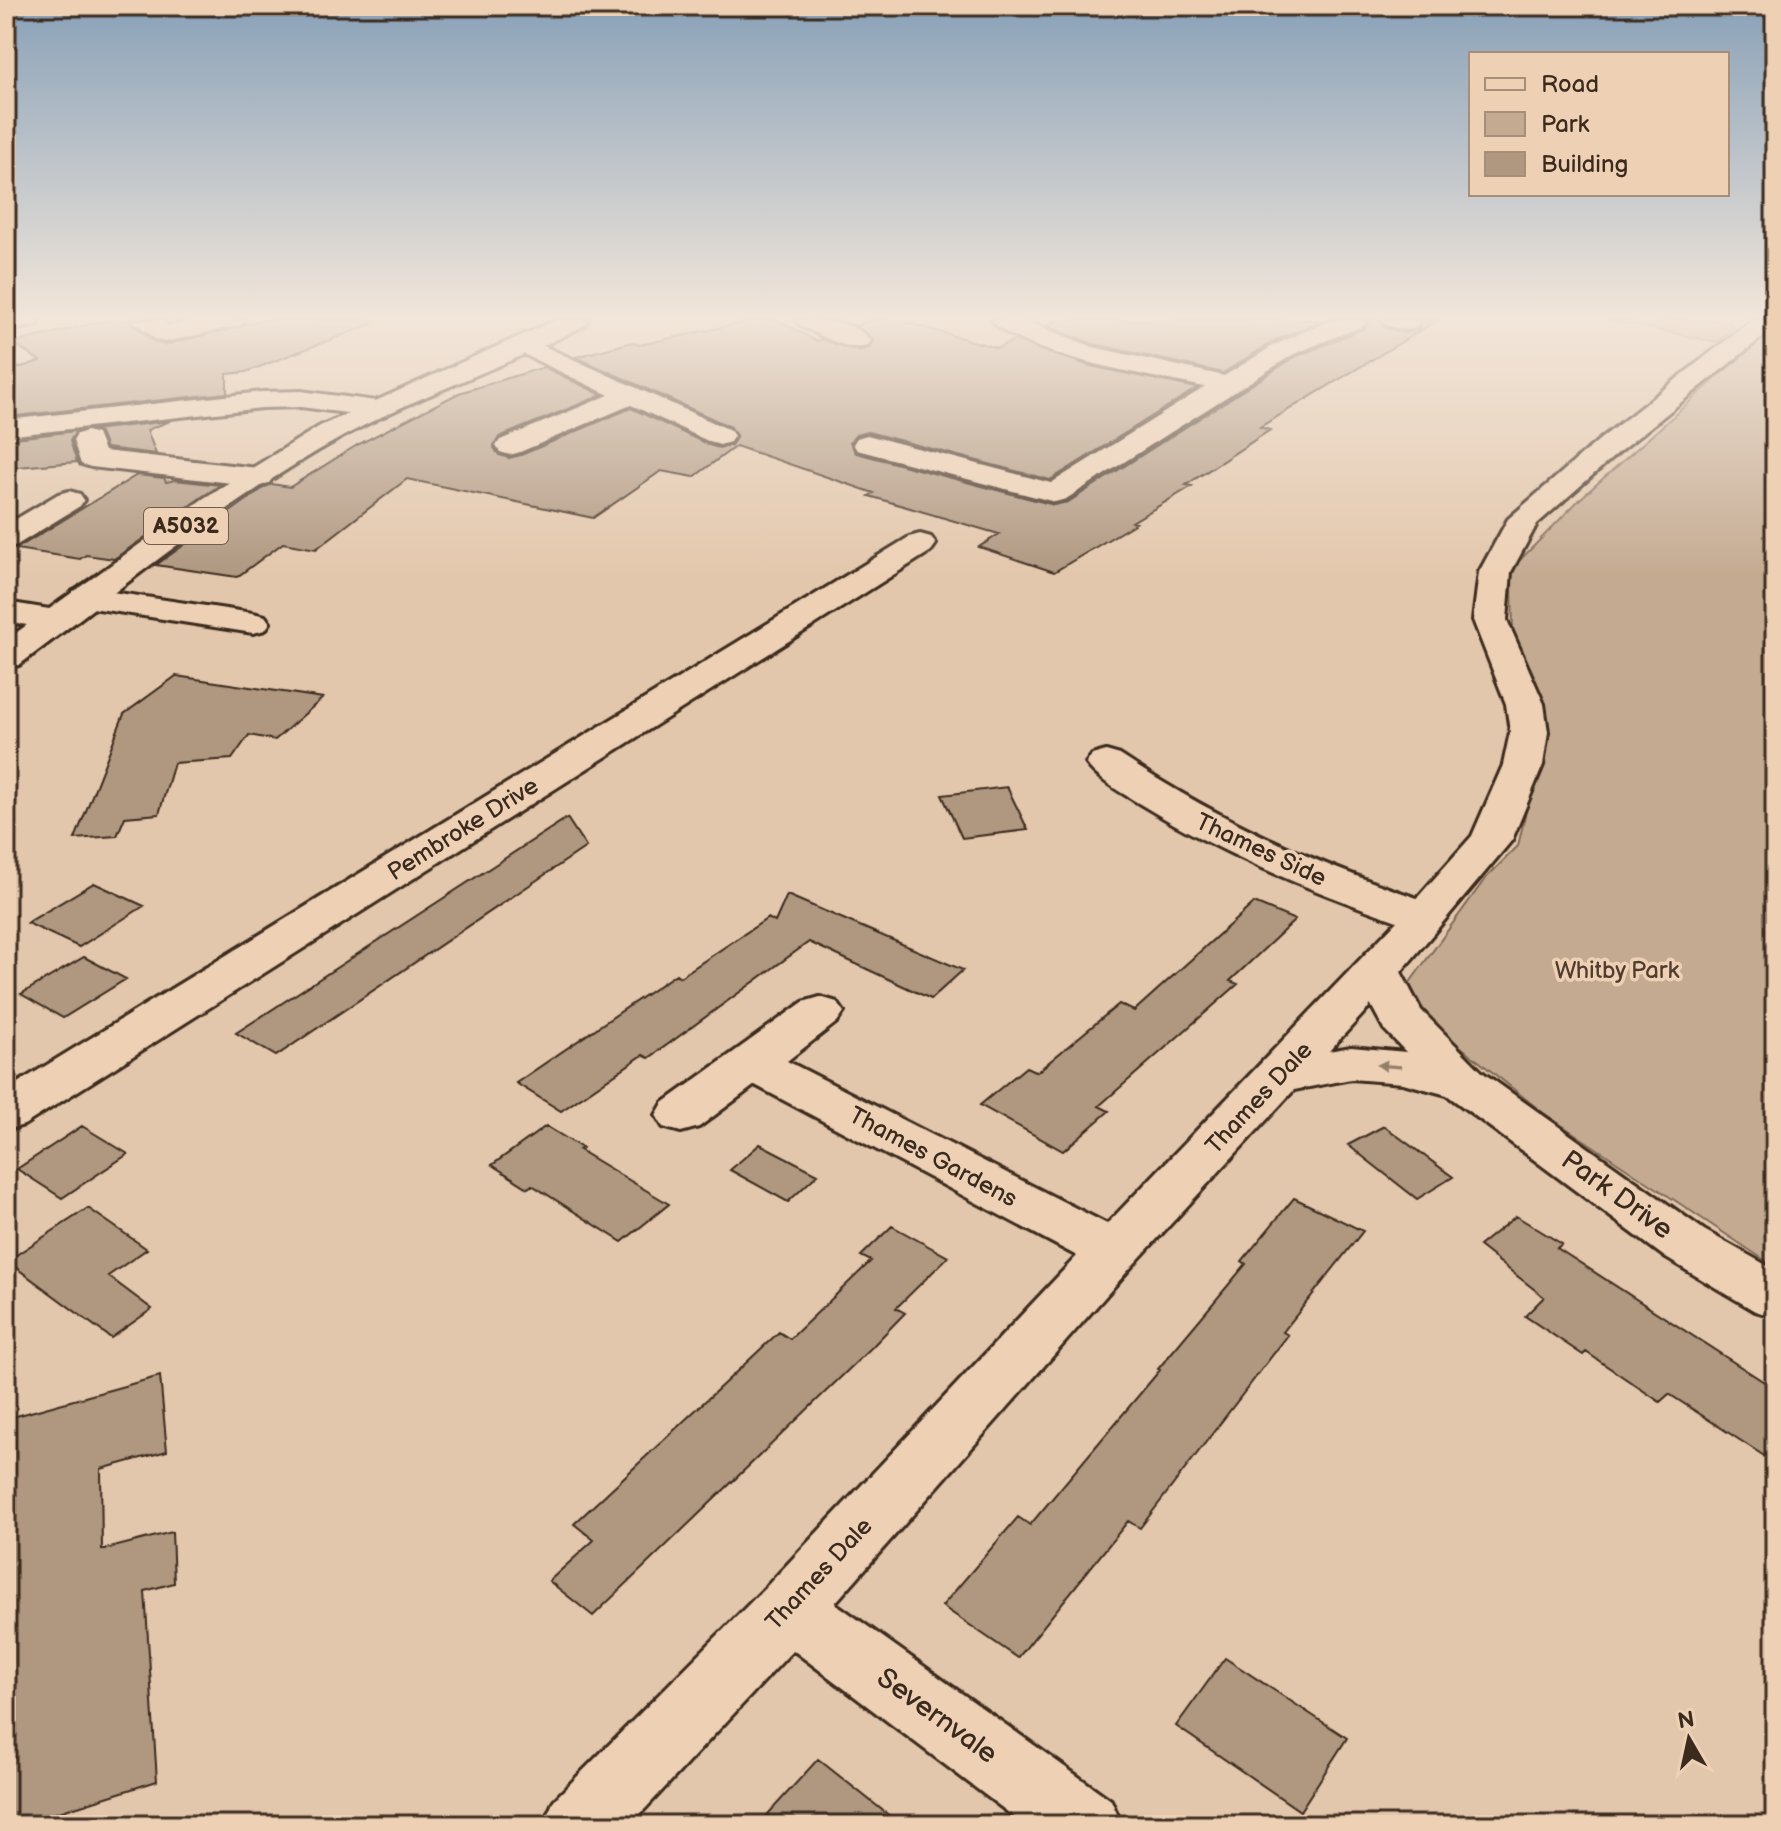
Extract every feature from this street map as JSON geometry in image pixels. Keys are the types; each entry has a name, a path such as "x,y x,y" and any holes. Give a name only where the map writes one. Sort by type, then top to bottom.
{"street":[{"path":"6,428 213,405"},
{"path":"349,405 376,409"},
{"name":"A5032","path":"6,657 258,477 330,432 384,405"},
{"path":"510,446 607,405"},
{"path":"651,405 720,436"},
{"path":"867,444 1055,493 1192,405"},
{"name":"Thames Dale","path":"580,1825 789,1608 1114,1251 1377,971 1491,840 1523,765 1529,732 1525,704 1490,620 1495,572 1524,519 1656,405"},
{"path":"904,454 932,438"},
{"path":"87,440 91,458 258,477"},
{"path":"6,538 69,500"},
{"name":"Pembroke Drive","path":"6,1113 920,544"},
{"path":"85,598 253,623"},
{"path":"6,612 56,619"},
{"name":"Thames Side","path":"1106,763 1146,792 1217,834 1303,873 1426,916"},
{"name":"Park Drive","path":"1377,971 1401,1018 1465,1084 1685,1244 1775,1296"},
{"path":"681,1115 820,1012"},
{"name":"Thames Gardens","path":"752,1063 1114,1251"},
{"name":"Park Drive","path":"1280,1076 1351,1063 1403,1067 1465,1084"},
{"name":"Severnvale","path":"789,1608 1085,1825"}],"green space":[{"name":"Whitby Park","path":"1685,405 1775,405 1775,1267 1542,1112 1441,1031 1406,988 1485,879 1518,846 1529,798 1513,635 1512,575 1519,561 1580,499"}],"building":[{"path":"6,405 112,405 6,417"},
{"path":"435,405 576,405 499,437 494,448 499,455 509,458 631,408 719,448 731,445 736,438 731,427 683,405 1169,405 1050,480 868,432 856,435 850,442 856,453 1054,505 1068,502 1219,405 1296,405 1260,427 1270,430 1186,485 1192,486 1054,572 979,547 999,534 869,496 874,493 736,446 694,477 661,471 593,518 407,479 316,549 283,543 237,577 156,565 265,487 272,484 290,487 357,445"},
{"path":"170,421 147,430 156,454 106,448 100,433 93,430"},
{"path":"76,431 70,441 77,462 6,468 6,439"},
{"path":"137,475 164,478 166,482 175,480 220,485 114,559 86,555 80,559 16,549"},
{"path":"176,676 323,698 275,740 249,735 232,759 174,763 159,814 125,817 117,836 75,839 124,714"},
{"path":"1007,787 1028,830 962,838 942,795"},
{"path":"567,818 586,847 276,1056 236,1033"},
{"path":"94,883 144,906 79,947 27,923"},
{"path":"787,895 963,970 931,999 809,942 649,1058 643,1055 561,1111 516,1083 676,974 680,977 768,918 775,922"},
{"path":"1254,903 1295,920 1230,981 1238,984 1099,1106 1109,1111 1063,1151 980,1105 1026,1067 1037,1072 1119,1004 1134,1011"},
{"path":"84,957 126,979 63,1018 21,994"},
{"path":"82,1126 128,1154 62,1198 17,1169"},
{"path":"546,1126 582,1148 579,1150 669,1204 622,1242 532,1185 528,1188 492,1165"},
{"path":"1384,1126 1453,1177 1417,1199 1348,1145"},
{"path":"760,1144 818,1174 788,1202 730,1170"},
{"path":"1294,1198 1363,1231 1283,1332 1288,1335 1140,1528 1128,1521 1018,1658 942,1606 1018,1517 1030,1525 1246,1264 1242,1261"},
{"path":"88,1208 147,1249 108,1276 152,1309 111,1338 7,1261"},
{"path":"1516,1216 1562,1244 1557,1248 1775,1389 1775,1463 1669,1394 1660,1402 1586,1352 1583,1355 1525,1316 1544,1297 1479,1246"},
{"path":"892,1226 948,1257 896,1308 905,1313 593,1616 549,1581 594,1540 574,1524 779,1332 790,1339 871,1261 861,1256"},
{"path":"160,1376 167,1451 101,1469 102,1550 172,1532 174,1583 145,1591 157,1781 18,1825 6,1825 6,1467 11,1466 9,1418"},
{"path":"1225,1658 1347,1738 1300,1811 1176,1726"},
{"path":"818,1759 901,1825 758,1825"}]}
